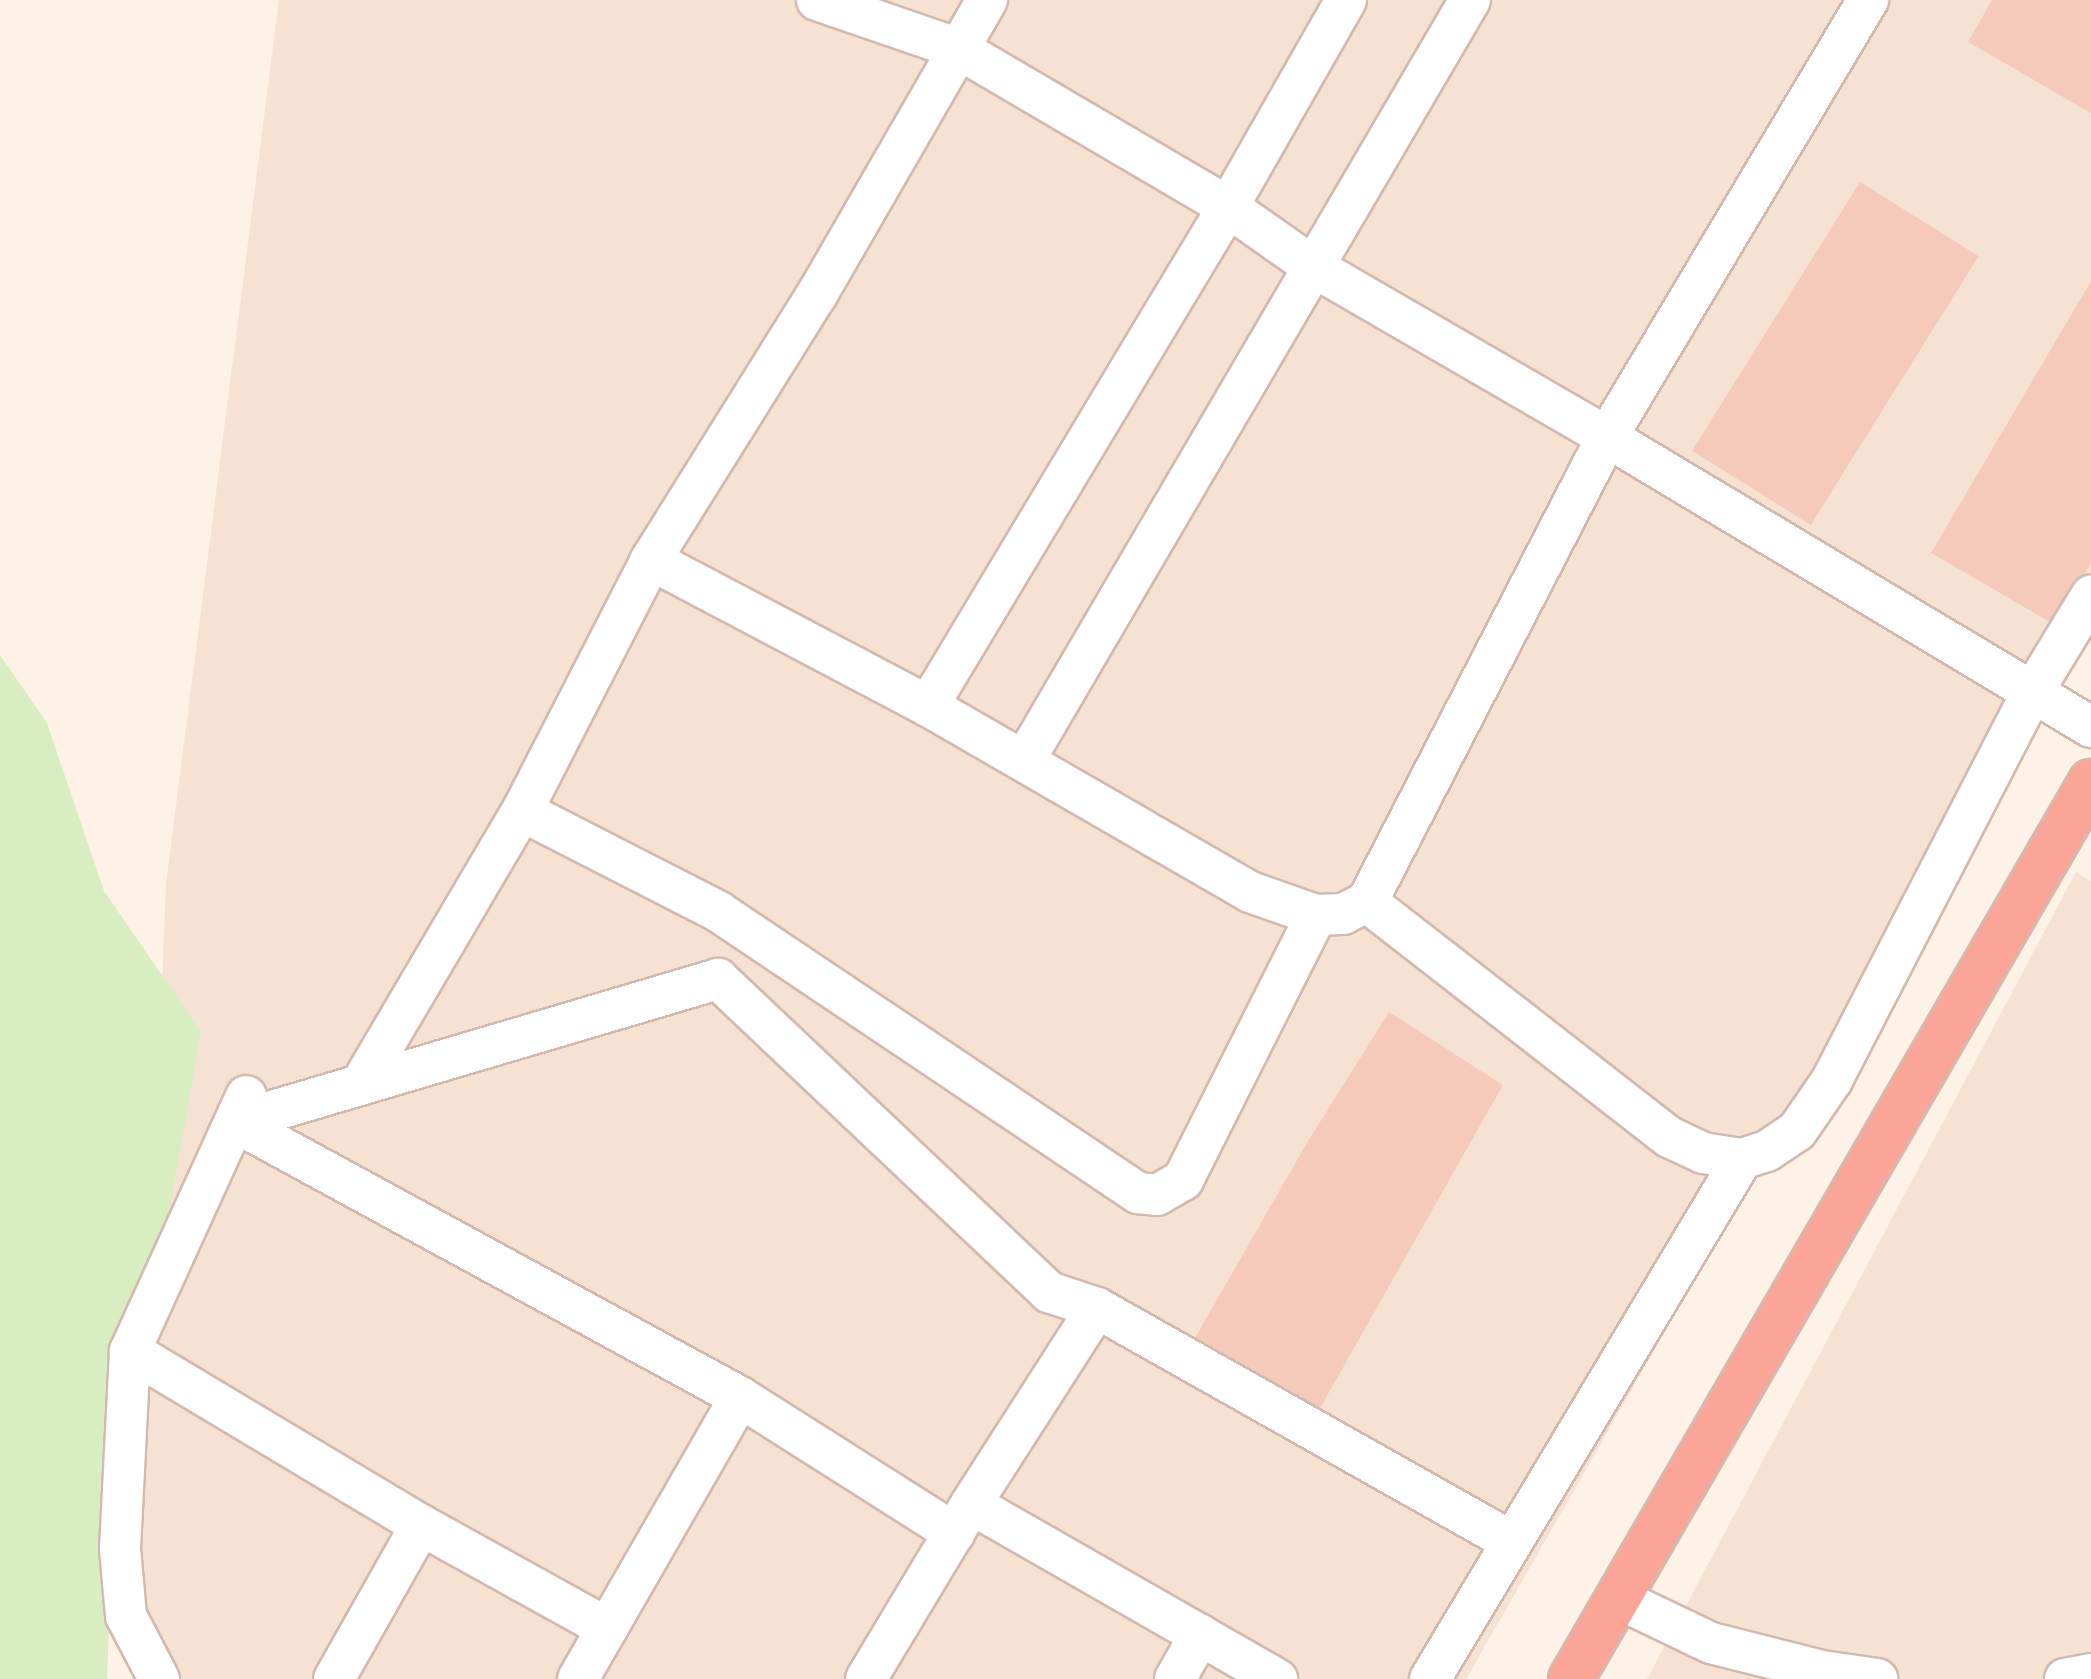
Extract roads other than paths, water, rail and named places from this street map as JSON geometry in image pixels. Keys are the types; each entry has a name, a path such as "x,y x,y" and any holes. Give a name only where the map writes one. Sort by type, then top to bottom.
{"highway":[{"path":"1571,1679 2089,793"}],"street":[{"path":"817,0 959,49 1228,207 1312,266 1607,437 2091,727"},
{"path":"361,1084 522,811 651,560 817,294 987,0"},
{"path":"928,706 1228,207 1346,0"},
{"path":"1024,761 1470,0"},
{"path":"651,560 928,706 1250,892 1316,915 1343,914 1367,902 1607,437 1868,0"},
{"path":"1367,902 1669,1137 1703,1153 1742,1159 1767,1151 1797,1131 1832,1080 2032,693 2091,596"},
{"path":"522,811 719,912 1138,1193 1157,1195 1183,1180 1316,915"},
{"path":"241,1107 361,1084 718,979 1049,1292 1097,1308 1512,1542"},
{"path":"159,1679 126,1616 120,1549 130,1351 241,1107"},
{"path":"241,1107 740,1397 962,1518 1200,1635 1277,1679"},
{"path":"1430,1679 1742,1159"},
{"path":"866,1679 962,1518 1097,1308"},
{"path":"130,1351 421,1525 607,1628"},
{"path":"578,1679 740,1397"},
{"path":"334,1679 421,1525"},
{"path":"1617,1598 1711,1643 1822,1671 1877,1679"},
{"path":"1175,1679 1200,1635"},
{"path":"2065,1679 2091,1674"}]}
